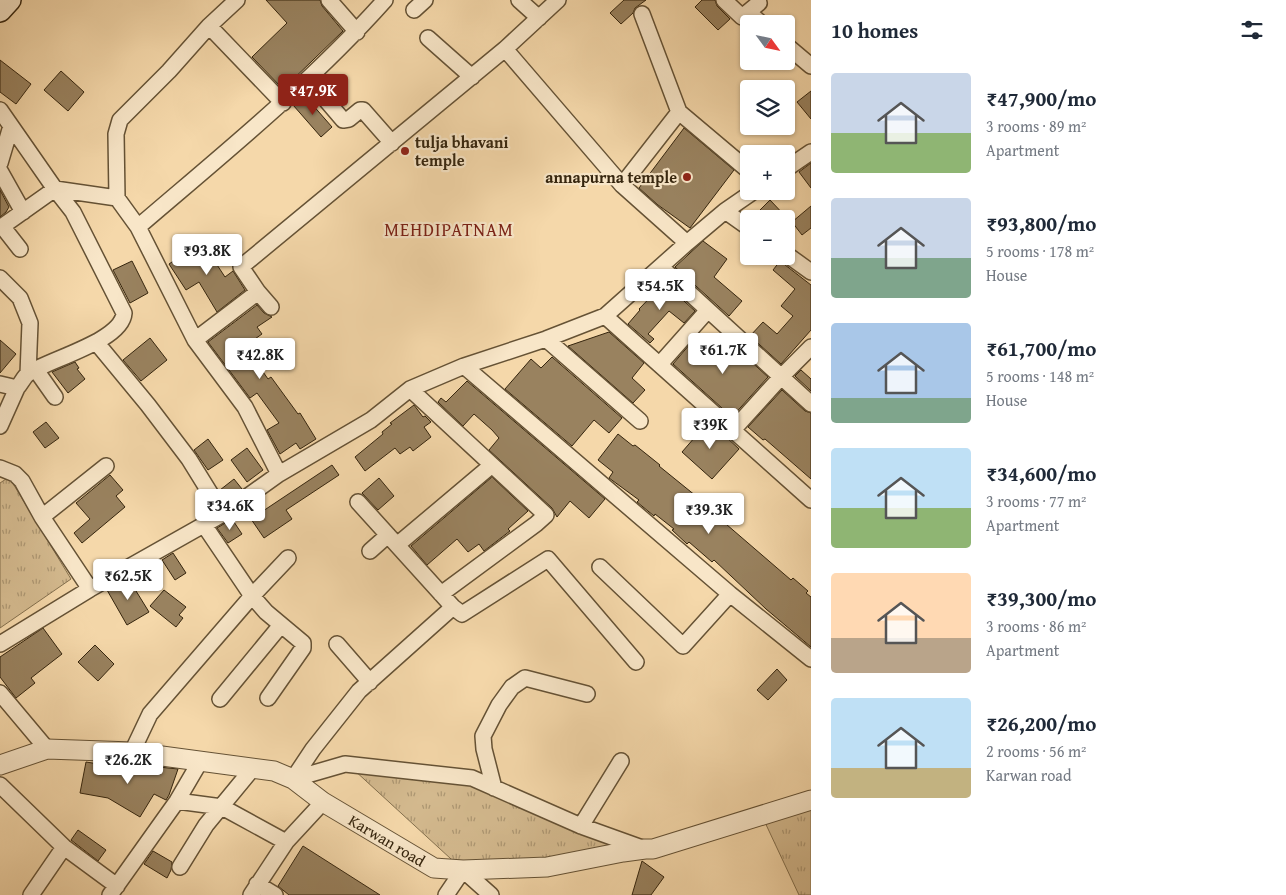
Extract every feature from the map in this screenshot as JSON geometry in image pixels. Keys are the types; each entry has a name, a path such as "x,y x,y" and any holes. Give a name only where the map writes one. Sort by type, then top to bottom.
{"main road":[{"path":"0,11 10,0"}],"street":[{"path":"237,0 209,26 120,120 116,134 117,198 138,227 195,340 245,406 279,474"},
{"path":"329,0 357,32"},
{"path":"138,227 283,103 357,32 385,0"},
{"path":"519,0 539,18"},
{"path":"270,307 242,266 472,77 558,0"},
{"path":"724,0 742,17 757,4"},
{"path":"642,14 679,112 740,163"},
{"path":"209,26 283,103"},
{"path":"428,38 472,77"},
{"path":"505,49 622,185 687,243"},
{"path":"795,53 811,66"},
{"path":"308,79 343,120 349,119 360,110 363,110 392,143"},
{"path":"0,110 55,190 73,212 122,308 123,320 121,324 96,342 32,372 17,388 0,426"},
{"path":"622,185 679,112"},
{"path":"0,162 11,126"},
{"path":"795,163 811,152"},
{"path":"0,171 23,212"},
{"path":"20,249 1,227 55,190 117,198"},
{"path":"0,644 90,589 223,514 279,474 371,420 410,389 464,366 546,339 605,316 687,243 741,200"},
{"path":"725,211 740,222"},
{"path":"795,260 811,272"},
{"path":"661,267 811,404"},
{"path":"0,278 20,298 30,323 32,372 55,397"},
{"path":"195,340 258,292"},
{"path":"660,364 708,310"},
{"path":"605,316 811,500"},
{"path":"546,339 640,421"},
{"path":"96,342 148,405 188,459 223,514"},
{"path":"734,430 781,377 811,347"},
{"path":"464,366 730,594 811,659"},
{"path":"0,384 17,388"},
{"path":"410,389 546,515 441,594"},
{"path":"370,551 392,540 492,465"},
{"path":"42,517 106,466"},
{"path":"0,468 15,474 22,481 42,517 90,589"},
{"path":"358,502 453,607 462,614 548,559 636,662"},
{"path":"204,525 252,596 281,625 302,642 303,645 268,698"},
{"path":"132,752 150,714 252,596 288,558"},
{"path":"600,567 683,646 730,594"},
{"path":"293,779 359,691 453,607"},
{"path":"220,699 281,625"},
{"path":"337,644 370,682"},
{"path":"494,788 484,749 484,736 512,687 525,678 587,694"},
{"path":"0,693 46,749"},
{"name":"Karwan road","path":"0,765 46,749 132,752 274,771 293,779 323,802 434,868 463,870 547,867 653,849 811,800"},
{"path":"0,784 64,848 114,891 177,801 201,760"},
{"path":"581,826 621,761"},
{"path":"293,779 346,764 472,778 581,826 645,849"},
{"path":"180,867 206,825 253,768"},
{"path":"177,801 222,806 286,842"},
{"path":"275,895 254,890 286,842 323,802"},
{"path":"31,895 64,848"},
{"path":"446,895 463,870 491,895"}],"green space":[{"path":"9,477 71,579 0,628 0,483"},
{"path":"353,769 504,790 623,852 463,870"},
{"path":"811,800 811,895 799,895 762,816"}],"building":[{"path":"266,0 320,0 322,6 343,31 283,89 252,57 287,23"},
{"path":"624,0 646,0 635,8 633,13 621,24 610,13"},
{"path":"702,0 715,0 717,6 730,19 718,30 695,7"},
{"path":"0,60 31,84 16,104 0,92"},
{"path":"61,71 84,92 68,111 44,90"},
{"path":"811,91 811,119 797,102"},
{"path":"304,95 332,127 321,137 293,105"},
{"name":"annapurna temple","path":"684,128 734,170 690,228 658,205 639,188"},
{"path":"811,163 811,188 799,172"},
{"path":"0,190 9,207 0,217"},
{"path":"770,200 779,210 760,210"},
{"path":"811,206 811,228 802,235 795,226 795,219"},
{"path":"703,241 727,259 714,277 742,301 729,316 675,267"},
{"path":"202,242 225,277 233,271 245,290 217,312 199,282 186,290 169,264"},
{"path":"132,261 148,293 130,303 113,270"},
{"path":"777,265 785,265 811,285 811,330 781,364 750,336 763,322 777,334 793,316 781,306 795,289 773,270"},
{"path":"664,283 695,311 684,323 669,311 648,334 654,339 650,343 628,324 639,309"},
{"path":"257,305 264,313 272,317 257,327 262,334 245,346 268,379 271,377 298,414 300,413 316,439 300,449 296,443 280,454 267,430 279,423 257,393 250,398 208,342"},
{"path":"609,332 644,363 632,378 645,390 633,403 568,346"},
{"path":"150,338 167,360 141,381 123,360"},
{"path":"726,339 768,377 732,417 673,364 690,344 708,360"},
{"path":"0,340 16,354 0,373"},
{"path":"552,357 622,418 609,433 594,420 572,446 505,389 531,359 541,368"},
{"path":"75,362 79,368 77,369 85,379 68,393 52,372"},
{"path":"801,370 811,379 811,391 795,376"},
{"path":"467,381 605,499 589,518 570,501 557,517 552,508 489,450 499,438 492,430 474,414 463,426 438,402 441,398 446,402"},
{"path":"782,390 805,411 811,413 811,479 765,439 763,440 748,427"},
{"path":"414,405 423,417 425,416 431,422 424,427 431,437 413,451 410,447 400,454 395,448 365,471 355,457 383,434 382,432 392,424 390,423"},
{"path":"709,421 739,449 712,479 682,452"},
{"path":"46,422 59,438 45,448 33,432"},
{"path":"618,434 660,465 696,496 694,498 717,519 719,518 791,580 793,578 808,591 806,593 811,597 811,647 766,609 714,560 712,562 689,542 687,544 672,530 674,529 655,514 654,516 637,502 639,500 609,478 613,472 598,460"},
{"path":"208,439 223,460 208,470 194,450"},
{"path":"247,448 263,470 247,482 231,460"},
{"path":"332,465 339,475 286,510 292,519 264,538 251,519"},
{"path":"110,475 123,490 116,496 125,507 82,543 74,533 90,519 76,503"},
{"path":"492,477 528,511 508,529 510,531 484,551 479,544 468,552 457,539 427,565 411,546"},
{"path":"379,478 394,496 378,510 362,493"},
{"path":"234,479 242,489 227,499 220,490"},
{"path":"232,519 242,534 228,543 217,528"},
{"path":"173,553 186,573 175,580 162,560"},
{"path":"128,578 149,612 127,625 107,590"},
{"path":"164,590 186,607 179,615 183,618 176,627 150,606"},
{"path":"43,628 62,654 31,678 35,683 16,698 0,677 0,657"},
{"path":"95,645 114,664 98,681 78,662"},
{"path":"777,669 787,680 768,700 757,690"},
{"path":"86,762 161,774 149,766 178,769 166,800 154,794 140,817 108,798 80,793"},
{"path":"78,830 106,850 98,861 71,840"},
{"path":"303,846 380,895 289,895 278,886"},
{"path":"153,851 172,862 167,878 144,864"},
{"path":"642,861 664,877 651,895 632,895"}],"place":[{"name":"tulja bhavani temple","path":"405,151"},
{"name":"annapurna temple","path":"687,177"}],"district":[{"name":"MEHDIPATNAM","path":"449,230"}]}
